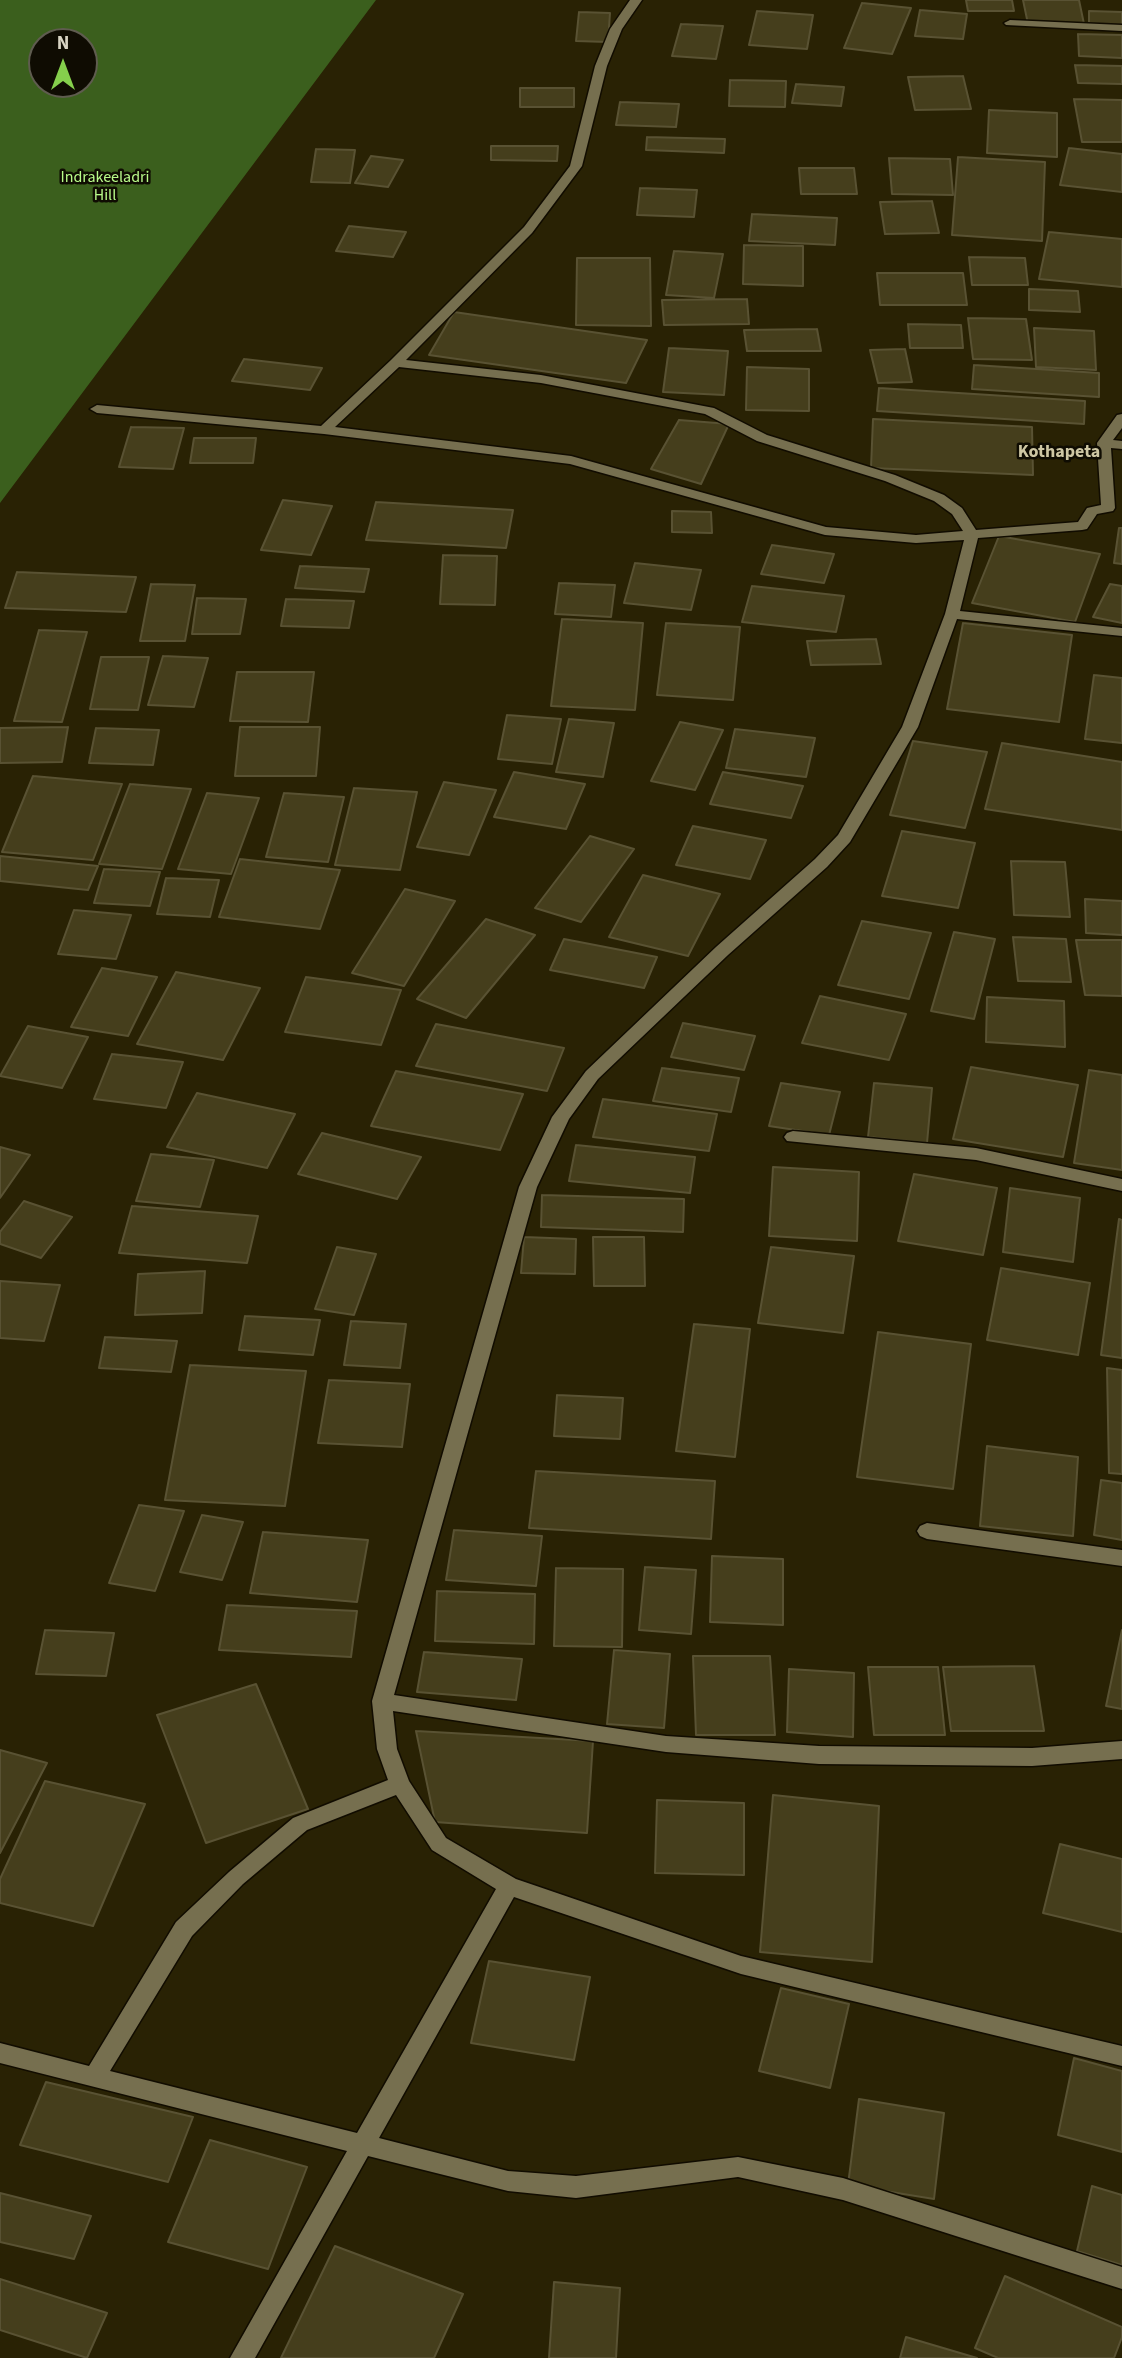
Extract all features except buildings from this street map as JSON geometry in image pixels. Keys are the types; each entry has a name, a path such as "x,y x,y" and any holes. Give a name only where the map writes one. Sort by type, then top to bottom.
{"street":[{"path":"324,430 396,363 528,230 576,166 601,66 615,29 636,0"},
{"path":"1010,23 1122,28"},
{"path":"396,363 541,379 709,411 762,438 890,478 939,498 957,511 972,534 952,614 910,727 844,838 821,863 722,951 592,1075 561,1117 528,1187 382,1701 387,1749 400,1784 439,1844 509,1886 741,1965 1122,2056"},
{"path":"97,409 324,430 570,460 825,531 916,539 1082,526 1092,511 1108,508 1104,443 1122,418"},
{"path":"1104,443 1122,445"},
{"path":"1092,511 1122,512"},
{"path":"952,614 1122,632"},
{"path":"793,1137 976,1154 1122,1185"},
{"path":"927,1531 1122,1558"},
{"path":"382,1701 666,1744 819,1755 1032,1757 1122,1750"},
{"path":"94,2078 184,1929 236,1878 300,1825 400,1784"},
{"path":"242,2358 509,1886"},
{"path":"0,2053 508,2181 576,2187 738,2167 843,2189 1122,2278"}],"green space":[{"name":"Indrakeeladri Hill","path":"0,0 376,0 0,503"}],"district":[{"name":"Kothapeta","path":"1059,453"}]}
